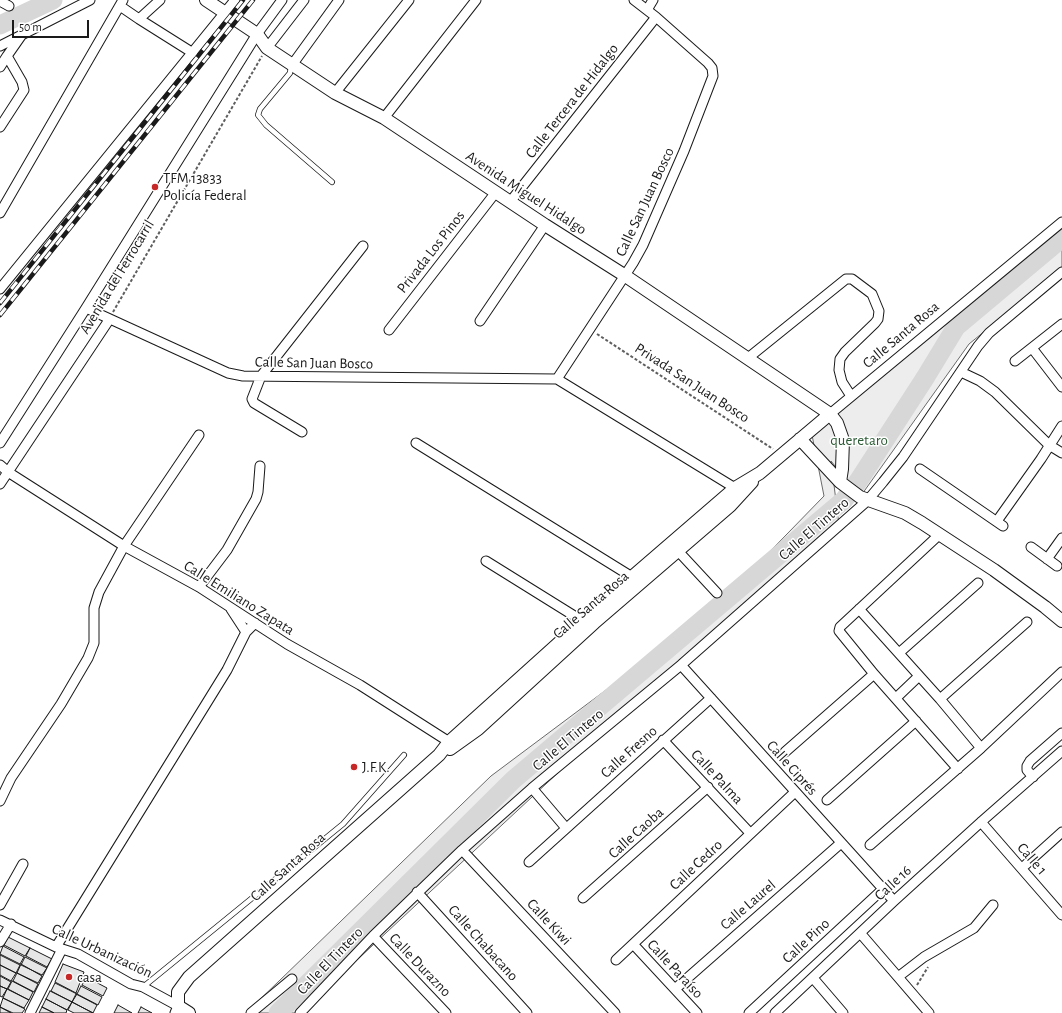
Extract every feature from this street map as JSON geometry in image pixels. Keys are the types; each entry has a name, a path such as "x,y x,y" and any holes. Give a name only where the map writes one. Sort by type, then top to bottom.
{"street":[{"path":"0,46 90,0"},
{"path":"139,20 160,0"},
{"name":"Avenida Miguel Hidalgo","path":"206,0 257,34 267,48 335,94 384,118 545,225 624,275 830,414"},
{"path":"0,289 235,0"},
{"path":"0,443 257,34 282,0"},
{"path":"267,48 304,0"},
{"path":"292,65 339,0"},
{"path":"335,94 410,0"},
{"path":"384,118 476,0"},
{"path":"634,0 656,17"},
{"path":"647,10 653,0"},
{"path":"0,1 9,6"},
{"path":"0,213 122,3 139,20 193,53"},
{"name":"Calle San Juan Bosco","path":"86,308 109,320 228,373 243,376 557,379 633,263 643,244 684,151 713,76 712,68 656,17"},
{"name":"Calle Tercera de Hidalgo","path":"510,202 656,17"},
{"path":"0,67 21,36"},
{"path":"0,127 24,90 22,82 8,56"},
{"name":"Privada Los Pinos","path":"388,330 496,192"},
{"name":"Calle Santa Rosa","path":"176,1010 178,992 189,977 636,580 688,536 730,506 760,473 782,454 1062,222"},
{"path":"480,321 545,225"},
{"path":"302,432 252,401 252,399 261,376 363,246"},
{"name":"Calle El Tintero","path":"300,1013 373,936 462,850 532,788 680,665 883,482 903,457 978,346 989,333 1062,272"},
{"path":"748,358 838,285 846,279 852,279 872,294 879,311 878,319 875,323 845,352 840,359 839,370 842,382 851,396"},
{"name":"Avenida del Ferrocarril","path":"0,484 109,320"},
{"path":"1015,361 1062,324"},
{"path":"1032,348 1062,387"},
{"path":"961,372 980,381 995,392 1049,446 1062,453"},
{"path":"557,379 735,488"},
{"path":"830,414 837,423 843,440 842,484"},
{"path":"920,469 1000,524 1062,426"},
{"path":"0,801 11,778 61,704 88,658 94,643 94,608 99,592 124,546 198,435"},
{"path":"800,440 842,484 863,499 890,506 905,513 940,534 994,570 1062,621"},
{"path":"416,443 636,580"},
{"name":"Calle Emiliano Zapata","path":"0,465 8,472 124,546 199,587 287,644 360,686 452,744"},
{"path":"199,587 227,550 256,499 260,466"},
{"name":"Calle Santa Rosa","path":"636,580 678,551 688,536 735,488 760,473"},
{"path":"940,534 840,627 839,631 874,674 958,769"},
{"path":"1047,559 1062,538"},
{"path":"1031,547 1057,566"},
{"path":"678,551 717,593"},
{"path":"486,561 576,617 589,622"},
{"path":"899,653 978,583"},
{"path":"230,606 246,632"},
{"path":"859,609 940,699 981,748"},
{"path":"940,699 1028,622"},
{"path":"30,1013 59,948 227,670 246,632 255,623"},
{"name":"Calle Ciprés","path":"680,665 894,901"},
{"path":"870,845 958,769 1062,672"},
{"path":"785,752 874,674"},
{"path":"896,698 919,676"},
{"name":"Calle Fresno","path":"529,862 711,698"},
{"path":"827,800 916,721"},
{"path":"1032,777 1027,770 1027,766 1030,761 1062,733"},
{"name":"Calle Palma","path":"663,740 750,833"},
{"name":"Calle 16","path":"775,1013 894,901 1062,751"},
{"name":"Calle Caoba","path":"583,898 708,787"},
{"path":"532,788 566,828"},
{"name":"Calle Cedro","path":"616,960 795,792"},
{"name":"Calle 1","path":"981,822 1062,915"},
{"path":"1022,868 1062,832"},
{"name":"Calle Laurel","path":"675,989 841,843"},
{"name":"Calle Kiwi","path":"462,850 615,1013"},
{"path":"0,905 23,864"},
{"name":"Calle Pino","path":"749,1013 883,889"},
{"name":"Calle Chabacano","path":"418,892 527,1013"},
{"path":"898,977 924,957 974,928 993,905"},
{"path":"859,911 871,923"},
{"name":"Calle Urbanización","path":"0,920 59,948 78,954 131,984 143,988 176,1010 189,1013"},
{"path":"0,942 10,924"},
{"path":"860,934 930,1013"},
{"name":"Calle Durazno","path":"373,936 446,1013"},
{"name":"Calle Paraíso","path":"633,944 697,1013"},
{"path":"809,957 821,971"},
{"path":"813,978 843,1013"},
{"path":"251,1013 292,979"}],"lane":[{"path":"292,65 290,73 260,109 258,115 266,125 332,182"},
{"path":"143,988 343,824 404,755"}],"path":[{"name":"Avenida del Ferrocarril","path":"109,320 267,48"},
{"name":"Privada San Juan Bosco","path":"590,329 782,454"},
{"path":"912,993 939,948"}],"green space":[{"name":"queretaro","path":"1062,222 1062,268 969,344 860,497 831,461 839,525 619,716 300,1013 247,1013 491,776 713,610 824,496 812,435 910,348"}],"building":[{"path":"8,937 30,948 25,956 4,945"},
{"path":"3,946 24,957 20,964 0,954"},
{"name":"casa","path":"30,948 52,959 47,967 26,956"},
{"path":"0,955 20,965 16,973 0,965"},
{"name":"casa","path":"25,957 47,968 42,975 21,965"},
{"name":"casa","path":"21,964 42,976 38,983 17,973"},
{"name":"casa","path":"63,964 84,972 76,993 55,982"},
{"path":"0,965 16,973 11,981 0,975"},
{"name":"casa","path":"17,973 38,984 34,992 13,981"},
{"path":"0,976 11,982 7,989 0,986"},
{"path":"86,977 107,988 103,996 82,985"},
{"name":"casa","path":"12,981 33,992 29,1000 8,989"},
{"name":"casa","path":"55,983 77,994 72,1002 51,991"},
{"path":"0,986 7,989 2,997 0,996"},
{"path":"81,986 102,997 98,1005 77,994"},
{"path":"7,989 29,1000 24,1008 3,998"},
{"name":"casa","path":"50,991 72,1002 67,1010 46,999"},
{"path":"76,994 97,1005 93,1013 72,1002"},
{"path":"3,998 25,1009 22,1013 13,1013 0,1007"},
{"name":"casa","path":"46,999 67,1010 66,1013 54,1013 42,1007"},
{"path":"72,1002 93,1013 74,1013 68,1010"},
{"path":"118,1005 132,1013 114,1013"},
{"path":"0,1007 11,1013 0,1013"},
{"name":"casa","path":"42,1007 54,1013 39,1013"},
{"path":"141,1007 152,1013 138,1013"}],"waterway":[{"path":"0,25 53,0"},
{"path":"278,1013 513,780 844,500 859,480 956,327 1062,238"}],"railway":[{"path":"0,303 243,0"},
{"path":"0,315 253,0"}],"place":[{"name":"TFM 13833 Policía Federal","path":"155,187"},
{"name":"J.F.K.","path":"354,767"},
{"name":"casa","path":"69,977"}]}
